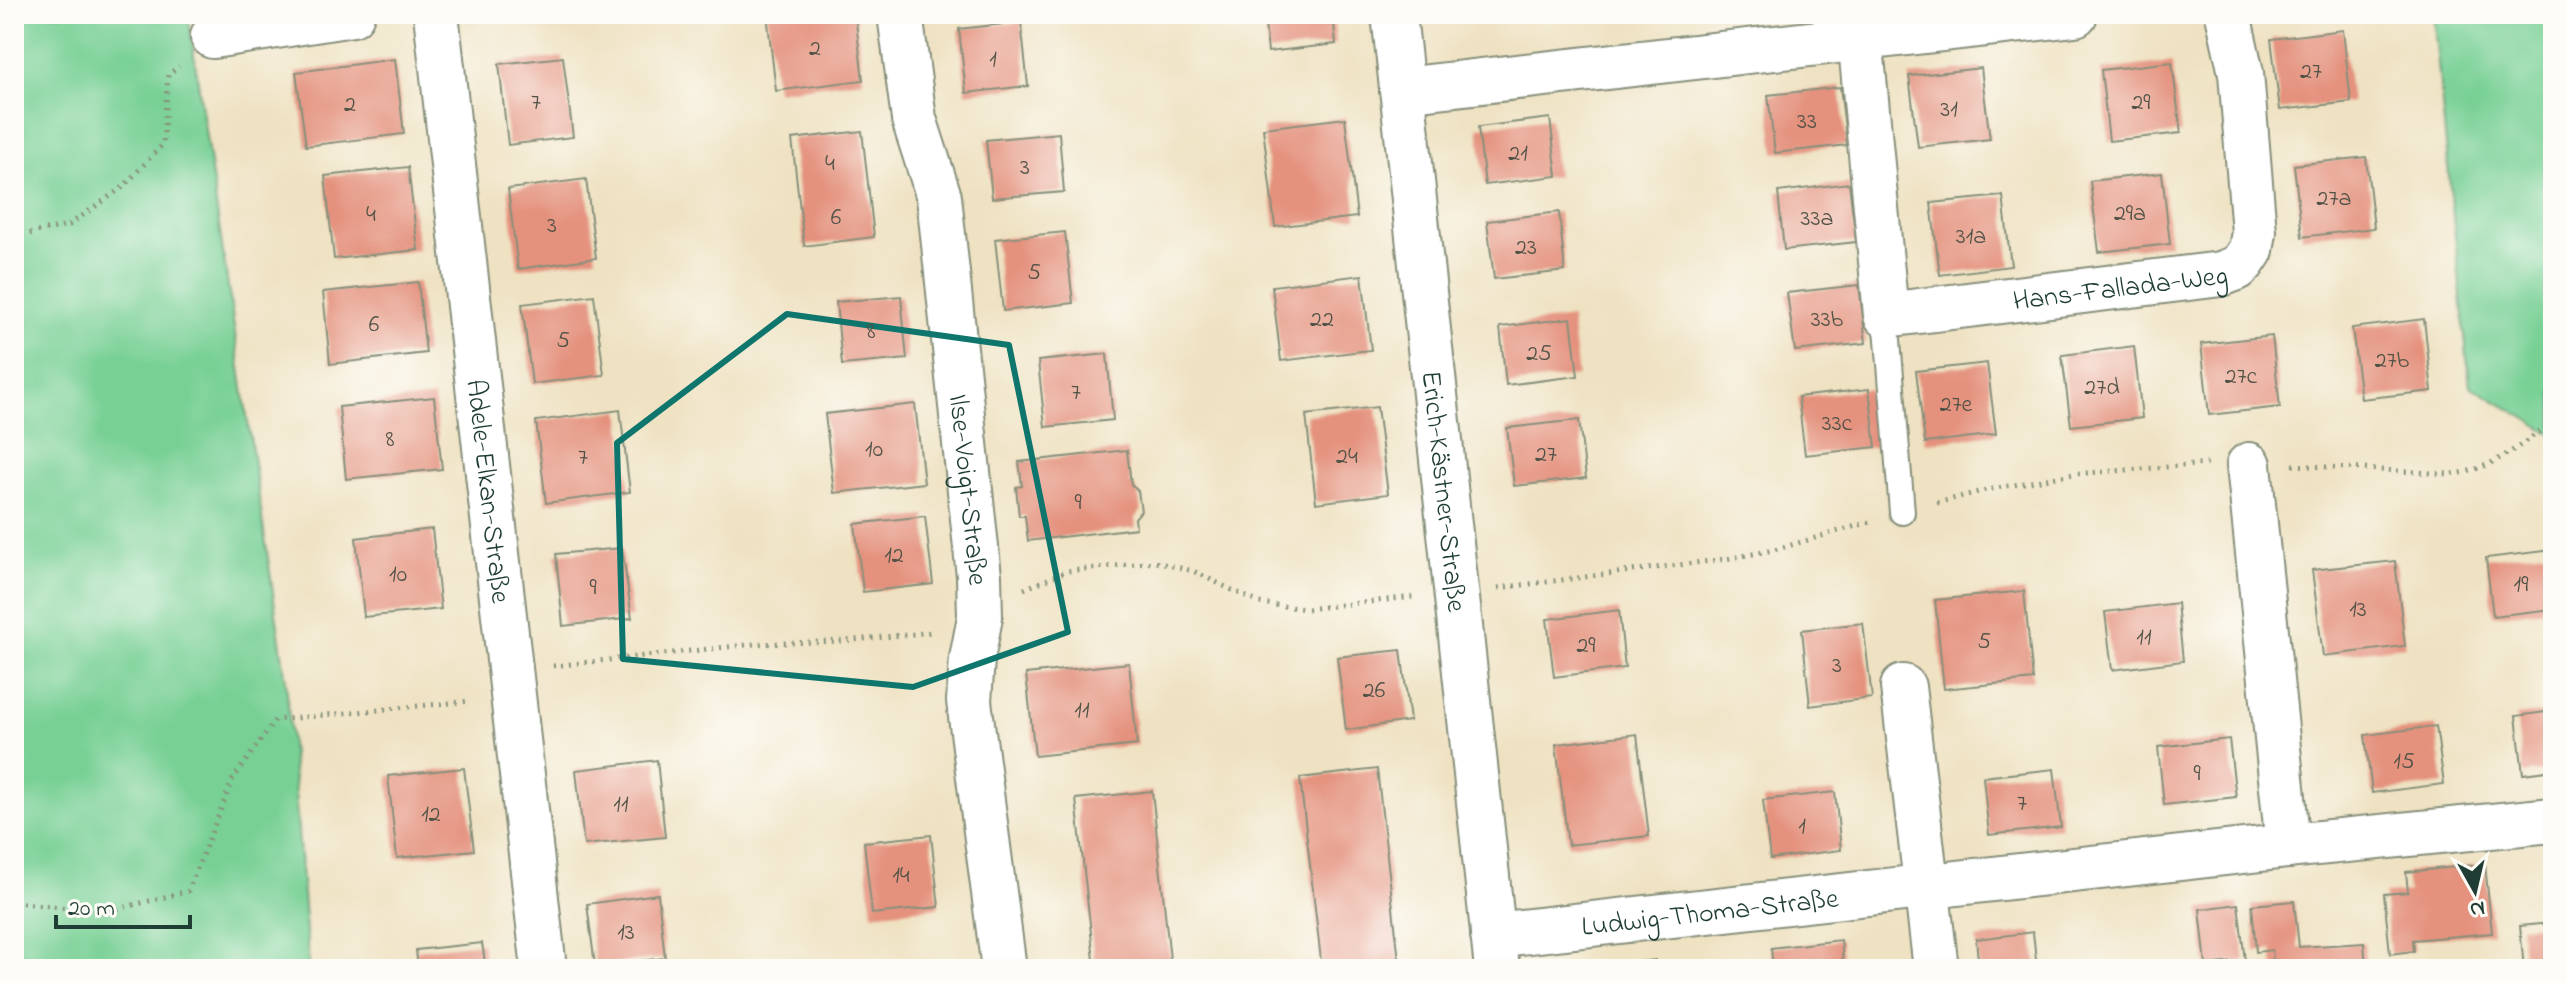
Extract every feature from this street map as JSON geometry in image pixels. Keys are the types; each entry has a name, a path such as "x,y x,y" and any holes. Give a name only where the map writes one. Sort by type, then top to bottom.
{"street":[{"path":"213,36 352,14"},
{"name":"Adele-Elkan-Straße","path":"436,14 544,969"},
{"name":"Ilse-Voigt-Straße","path":"900,14 914,119 939,197 979,576 980,617 972,659 969,701 1004,969"},
{"name":"Erich-Kästner-Straße","path":"1394,14 1495,952"},
{"path":"1402,90 1859,26 2075,14"},
{"name":"Hans-Fallada-Weg","path":"1886,315 2221,274 2237,268 2251,250 2254,232 2241,73 2228,14"},
{"path":"1859,26 1886,315"},
{"path":"2249,465 2288,846"},
{"path":"1903,687 1936,969"},
{"name":"Ludwig-Thoma-Straße","path":"1495,952 1927,887 2553,820"}],"lane":[{"path":"1886,315 1902,512"}],"path":[{"path":"14,237 69,225 123,187 163,144 168,75 213,36"},
{"path":"14,902 106,912 188,891 233,779 275,720 470,701 555,665 755,644 844,641 947,630 980,617 1028,586 1067,571 1155,562 1193,571 1259,603 1306,609 1726,559 1786,547 1986,490 2073,474 2205,464 2308,465 2469,473 2501,458 2553,422"}],"highlighted area":[{"path":"787,314 1009,345 1068,632 913,687 623,659 617,443"}],"green space":[{"path":"14,14 188,14 286,681 309,969 14,969"},
{"path":"2433,14 2553,14 2553,434 2470,386"}],"building":[{"path":"767,14 855,14 863,80 776,91"},
{"path":"1264,14 1333,14 1336,44 1268,52"},
{"path":"1021,22 1028,86 966,93 959,29"},
{"path":"2343,30 2351,102 2280,110 2271,39"},
{"path":"563,57 573,137 508,145 499,64"},
{"path":"395,59 404,134 306,146 296,72"},
{"path":"2172,62 2181,133 2109,141 2101,70"},
{"path":"1981,68 1990,139 1918,147 1909,76"},
{"path":"1840,87 1847,145 1775,153 1768,95"},
{"path":"1345,118 1357,217 1275,227 1263,128"},
{"path":"1550,118 1557,176 1485,185 1478,127"},
{"path":"862,131 874,237 804,246 792,139"},
{"path":"1059,133 1064,192 992,198 986,140"},
{"path":"2366,157 2374,228 2302,237 2294,165"},
{"path":"408,167 418,250 334,259 325,176"},
{"path":"2162,173 2170,244 2099,252 2090,181"},
{"path":"586,179 596,258 518,269 508,189"},
{"path":"1849,183 1856,242 1784,250 1778,192"},
{"path":"2003,196 2011,266 1940,275 1931,203"},
{"path":"1559,212 1565,271 1494,279 1487,221"},
{"path":"1065,232 1073,303 1003,311 995,239"},
{"path":"1362,275 1371,350 1281,361 1272,286"},
{"path":"418,282 426,353 330,364 323,292"},
{"path":"1859,285 1866,343 1795,351 1787,293"},
{"path":"594,295 604,375 532,384 522,304"},
{"path":"901,296 907,359 842,365 836,302"},
{"path":"1571,318 1578,376 1506,385 1500,327"},
{"path":"2424,319 2432,391 2361,399 2352,328"},
{"path":"2272,336 2280,407 2209,415 2201,344"},
{"path":"2134,346 2142,418 2071,426 2062,355"},
{"path":"1107,354 1113,420 1045,427 1038,361"},
{"path":"1987,363 1996,434 1925,443 1916,371"},
{"path":"1869,389 1876,447 1805,455 1798,397"},
{"path":"434,397 442,469 346,479 339,407"},
{"path":"915,404 924,483 834,493 825,414"},
{"path":"1377,407 1388,494 1316,503 1306,415"},
{"path":"620,410 630,492 546,503 536,421"},
{"path":"1579,420 1586,478 1514,486 1507,428"},
{"path":"1127,450 1131,484 1138,491 1141,511 1135,518 1136,528 1028,541 1025,516 1019,516 1016,487 1022,486 1019,462"},
{"path":"925,516 933,584 863,592 855,524"},
{"path":"432,529 441,609 364,617 356,538"},
{"path":"622,548 632,618 563,626 556,554"},
{"path":"2553,550 2553,609 2493,616 2486,558"},
{"path":"2395,561 2405,646 2323,656 2312,570"},
{"path":"2024,591 2033,680 1944,689 1935,600"},
{"path":"2177,603 2183,661 2112,670 2105,612"},
{"path":"1619,610 1625,668 1554,677 1547,619"},
{"path":"1863,623 1872,698 1810,706 1802,630"},
{"path":"1401,650 1410,721 1346,730 1337,657"},
{"path":"1129,663 1137,745 1035,756 1026,674"},
{"path":"2553,711 2553,770 2523,774 2516,716"},
{"path":"2436,726 2444,784 2372,793 2365,735"},
{"path":"1637,734 1649,836 1568,845 1556,744"},
{"path":"2229,739 2236,797 2164,805 2158,747"},
{"path":"657,760 665,837 584,845 576,770"},
{"path":"464,768 474,850 397,858 388,776"},
{"path":"1377,769 1400,969 1322,969 1300,778"},
{"path":"2054,769 2061,827 1989,835 1983,777"},
{"path":"1152,791 1171,969 1095,969 1076,799"},
{"path":"1835,792 1841,850 1770,859 1763,800"},
{"path":"931,835 939,907 872,914 864,842"},
{"path":"2485,864 2492,933 2413,940 2414,951 2390,954 2384,894 2408,892 2406,872"},
{"path":"658,894 665,958 595,966 587,904"},
{"path":"2294,901 2299,947 2364,943 2366,969 2274,969 2272,950 2256,952 2252,905"},
{"path":"2238,904 2245,961 2206,965 2200,909"},
{"path":"2550,923 2553,969 2524,969 2520,926"},
{"path":"2033,932 2037,969 1979,969 1976,939"},
{"path":"1841,940 1844,969 1773,969 1771,948"},
{"path":"482,943 486,969 418,969 416,950"},
{"path":"1655,960 1656,969 1597,969 1597,967"}]}
